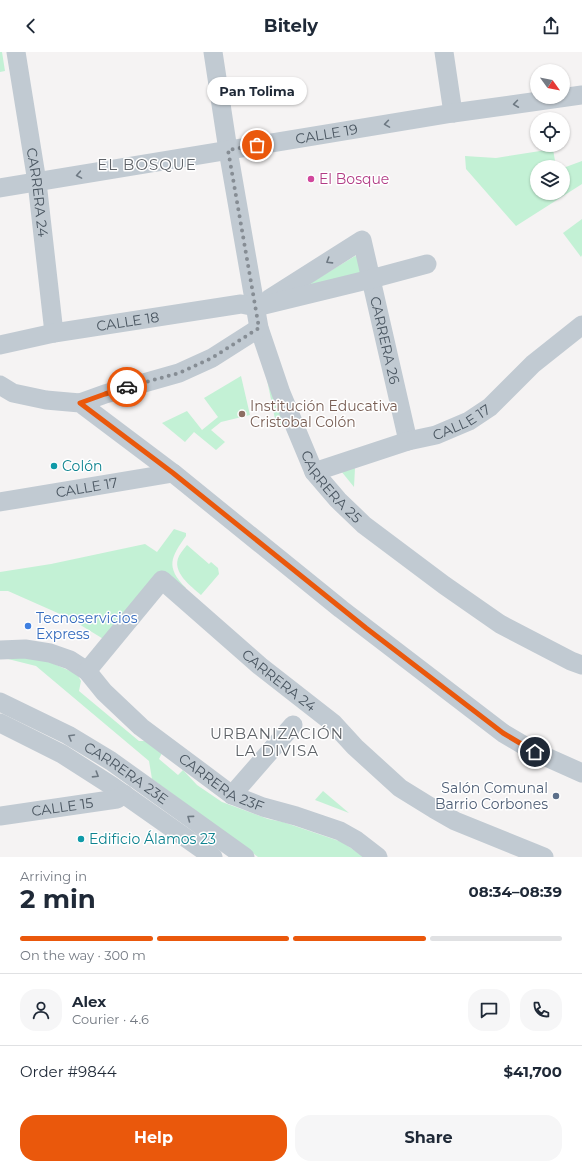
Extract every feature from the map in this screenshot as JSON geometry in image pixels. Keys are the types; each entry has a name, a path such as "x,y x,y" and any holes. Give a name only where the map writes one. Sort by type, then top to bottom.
{"street":[{"name":"CARRERA 24","path":"16,52 37,182 54,333"},
{"name":"CARRERA 25","path":"213,52 228,150 259,328 281,393 314,472 338,500 364,525 444,585 500,624 571,661 582,665"},
{"path":"444,52 453,113"},
{"name":"CALLE 19","path":"0,188 453,113 582,95"},
{"name":"CARRERA 26","path":"256,307 362,240 408,441"},
{"name":"CALLE 18","path":"0,345 54,333 241,304 256,307 427,264"},
{"name":"CALLE 17","path":"314,472 408,441 436,435 469,421 490,407 533,364 582,325"},
{"path":"0,385 13,393 46,400 80,403 105,394 179,373 212,358 259,328"},
{"path":"80,403 173,473 341,609 503,733 535,752 582,773"},
{"name":"CALLE 17","path":"0,502 173,473"},
{"name":"CARRERA 24","path":"87,671 162,580 260,666 333,723 355,747 400,788 455,821 544,857"},
{"name":"CARRERA 23F","path":"0,650 25,649 50,653 70,660 87,671 104,692 141,727 232,795 263,807 296,816 340,831 356,840 378,857"},
{"name":"CARRERA 23E","path":"0,702 68,735 111,761 245,857"},
{"name":"CARRERA 23E","path":"0,723 62,754 124,794 212,857"},
{"path":"232,795 293,725"},
{"name":"CALLE 15","path":"0,816 117,799 124,794"}],"green space":[{"path":"0,52 2,52 5,71 0,72"},
{"path":"534,152 554,152 555,160 530,160 530,200 557,200 516,226 466,169 465,156 496,158"},
{"path":"582,161 582,184 570,192 570,165"},
{"path":"582,219 582,255 581,257 563,233"},
{"path":"355,256 359,258 362,266 359,275 299,290"},
{"path":"263,360 288,425 276,424"},
{"path":"241,376 250,415 221,422 211,430 225,442 216,450 194,432 185,442 162,423 187,411 202,430 218,417 204,398"},
{"path":"355,468 354,487 341,471"},
{"path":"174,529 186,533 186,536 177,550 172,562 175,574 186,588 184,590 163,571 105,640 69,618 8,591 0,591 0,572 51,564 145,544 157,552"},
{"path":"187,545 209,564 211,562 218,568 219,574 201,595 183,578 178,568 177,562 179,556"},
{"path":"24,656 45,660 77,674 81,681 79,691 139,741 149,741 162,753 159,759 178,775 183,770 197,785 222,802 268,819 283,822 342,842 364,857 258,857 152,779 149,761 36,666 8,659"},
{"path":"323,791 349,813 315,800"}],"way so far":[{"path":"127,387 179,373 212,358 259,328 228,150 257,145"}],"place":[{"name":"Pan Tolima","path":"257,145"},
{"name":"El Bosque","path":"311,179"},
{"name":"Institución Educativa Cristobal Colón","path":"242,414"},
{"name":"Colón","path":"54,466"},
{"name":"Tecnoservicios Express","path":"28,626"},
{"name":"Salón Comunal Barrio Corbones","path":"556,796"},
{"name":"Edificio Álamos 23","path":"81,839"}],"district":[{"name":"EL BOSQUE","path":"147,165"},
{"name":"URBANIZACIÓN LA DIVISA","path":"277,742"}],"route":[{"path":"127,387 80,403 173,473 341,609 503,733 535,752"}]}
